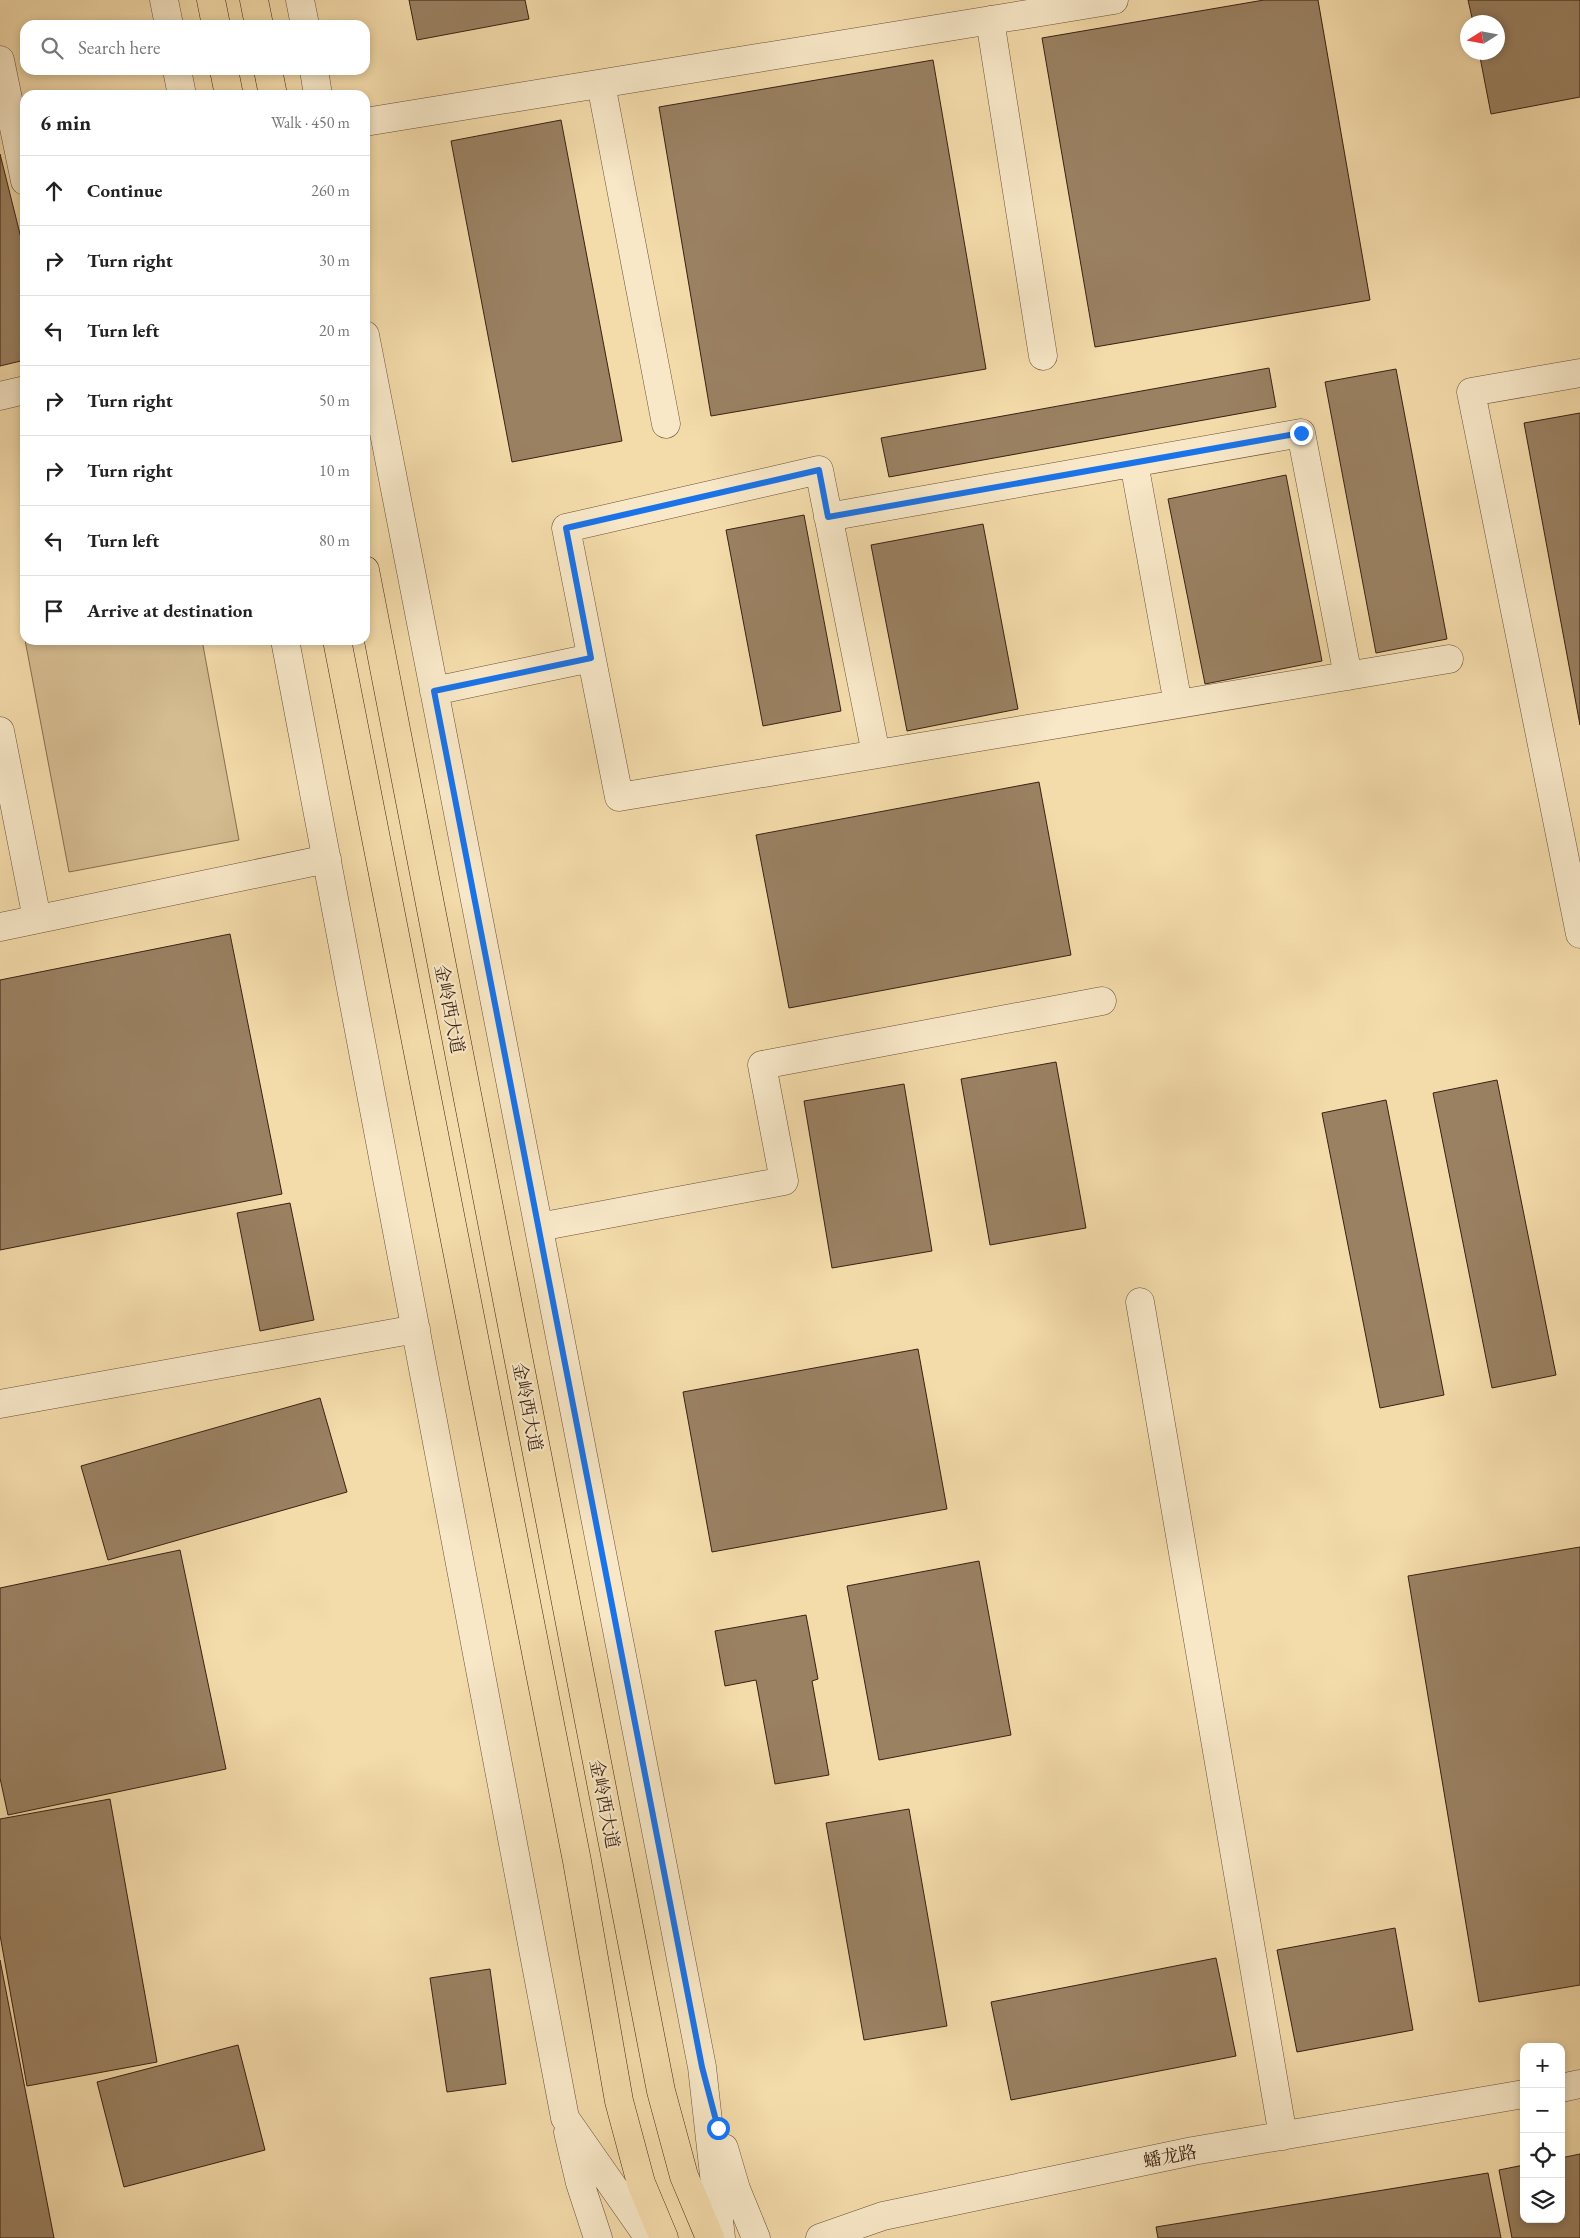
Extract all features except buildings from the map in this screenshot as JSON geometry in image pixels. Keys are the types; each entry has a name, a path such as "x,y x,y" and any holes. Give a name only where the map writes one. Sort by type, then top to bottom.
{"main road":[{"path":"211,0 215,20"},
{"path":"254,0 258,20"},
{"path":"225,75 228,90"},
{"path":"269,75 272,90"},
{"name":"金岭西大道","path":"370,596 661,2091 684,2176 710,2238"},
{"path":"337,645 573,1841 619,2101 641,2183 664,2238"}],"street":[{"path":"164,0 168,20"},
{"path":"300,0 304,20"},
{"path":"370,121 1114,0"},
{"path":"990,20 1043,356"},
{"path":"0,60 20,157"},
{"path":"178,75 181,90"},
{"path":"315,75 317,90"},
{"path":"601,84 666,424"},
{"path":"370,361 702,2067 720,2137 736,2188 756,2238"},
{"path":"1580,373 1471,392 1580,934"},
{"path":"0,396 20,391"},
{"path":"828,517 1301,433 1348,676"},
{"path":"1134,463 1178,704"},
{"path":"876,754 819,470 566,528 619,798 1449,659"},
{"path":"286,645 565,2118 580,2183 598,2238"},
{"path":"434,691 591,658"},
{"path":"0,731 36,919"},
{"path":"0,927 327,859"},
{"path":"539,1227 784,1181 762,1065 1102,1001"},
{"path":"1140,1302 1283,2136"},
{"path":"0,1404 416,1329"},
{"path":"702,2067 721,2238"},
{"path":"1565,2087 1580,2084"},
{"name":"蟠龙路","path":"820,2238 883,2216 1193,2151 1520,2095"},
{"path":"565,2118 649,2238"}],"shaded area":[{"path":"26,645 203,645 239,840 69,872"}],"route":[{"path":"718,2128 702,2067 434,691 591,658 566,528 819,470 828,517 1301,433"}]}
